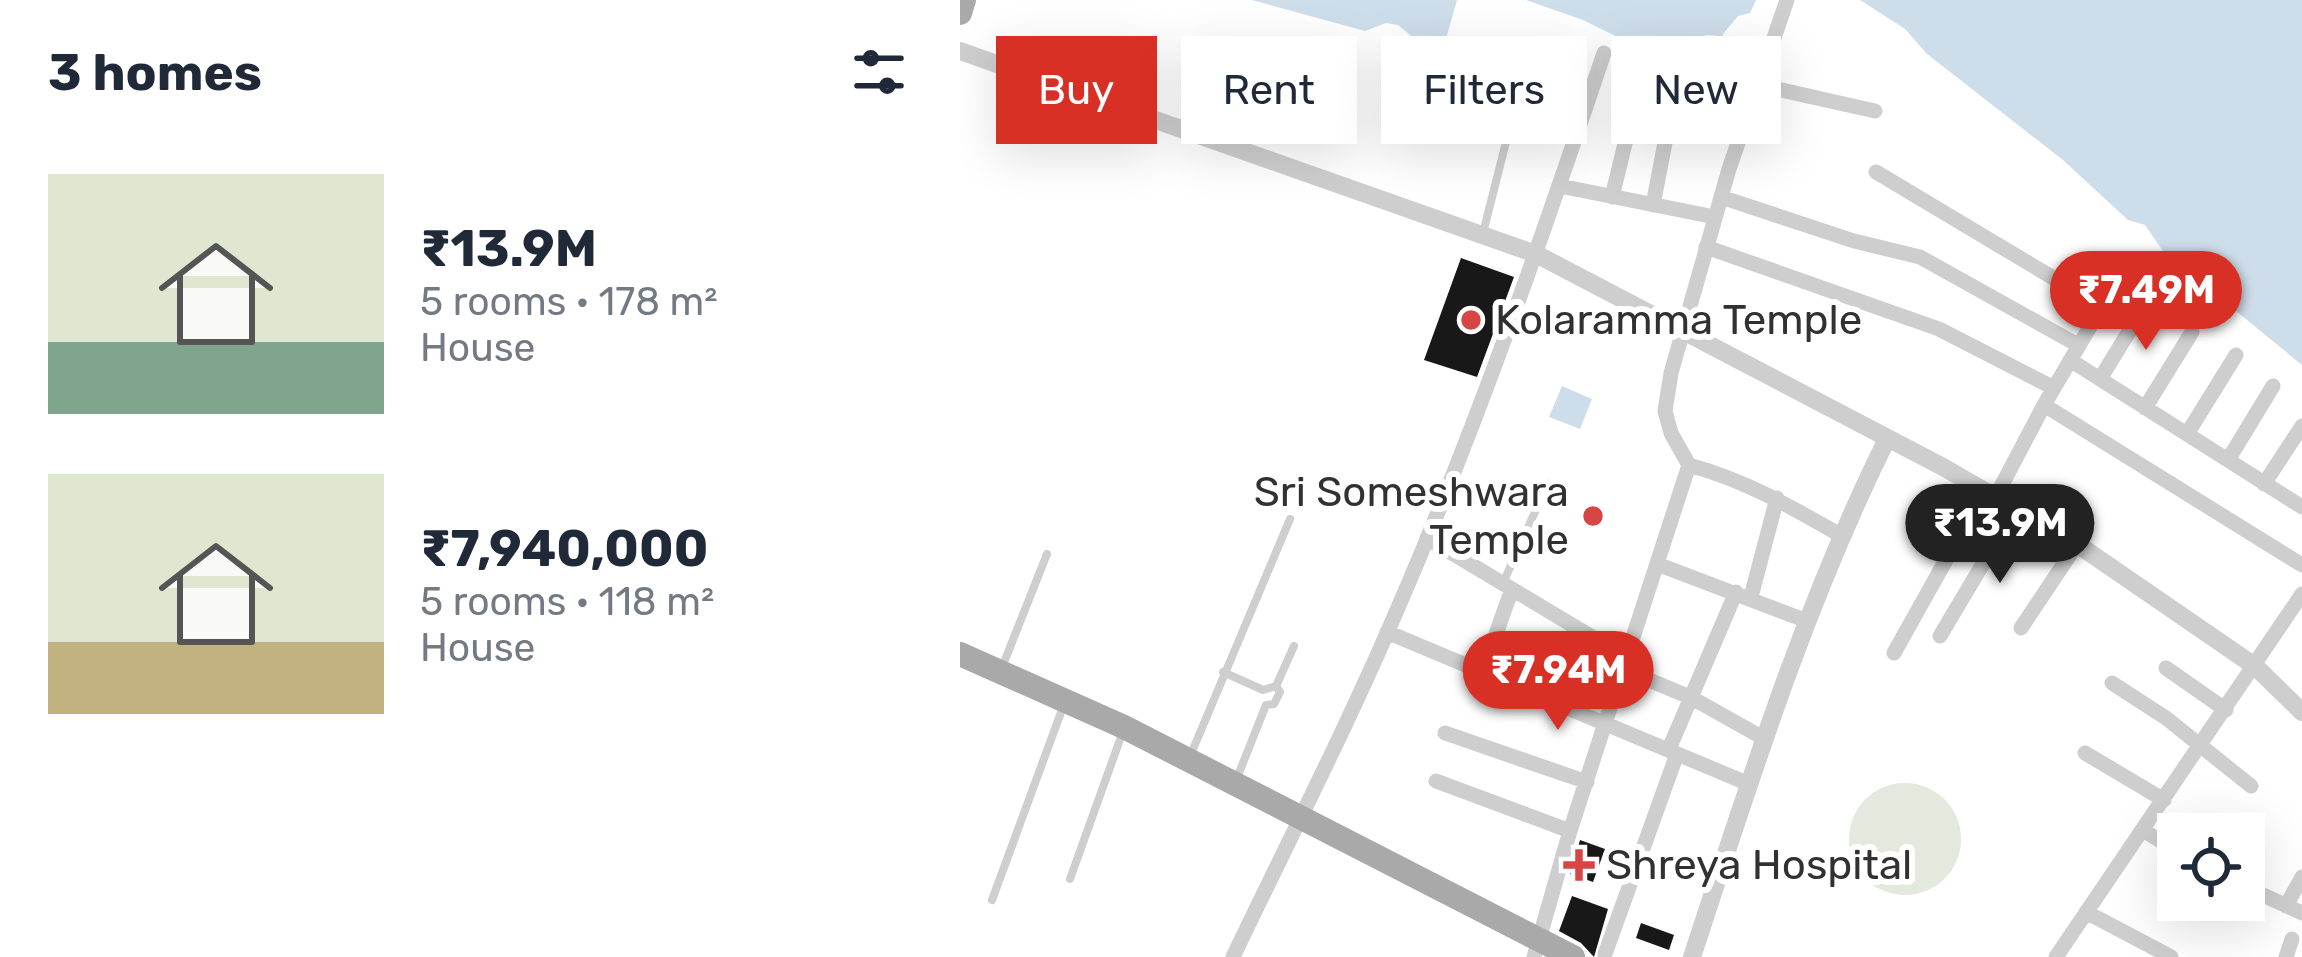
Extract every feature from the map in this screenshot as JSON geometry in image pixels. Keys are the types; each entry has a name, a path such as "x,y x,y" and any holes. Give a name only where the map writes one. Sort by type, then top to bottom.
{"main road":[{"path":"960,13 964,0"},
{"path":"960,653 1124,727 1537,949 1573,957"}],"street":[{"path":"1775,36 1787,0"},
{"path":"960,51 1536,254 2077,544 2256,667 2302,712"},
{"path":"1233,957 1387,632 1426,538 1536,254 1604,53"},
{"path":"1781,90 1875,111"},
{"path":"1612,196 1625,144"},
{"path":"1653,205 1665,144"},
{"path":"1537,949 1570,831 1688,465 1665,411 1714,218 1739,144"},
{"path":"1876,172 2102,308"},
{"path":"1559,186 1714,218"},
{"path":"1721,196 1854,241 1920,257 2074,352 2100,379 2302,508"},
{"path":"1706,247 1939,329 2054,388"},
{"path":"1894,653 2124,268"},
{"path":"2100,379 2149,299"},
{"path":"2145,408 2192,332"},
{"path":"2187,434 2236,355"},
{"path":"2228,460 2273,386"},
{"path":"2044,405 2302,565"},
{"path":"2264,484 2302,426"},
{"path":"1693,957 1807,621 1840,535 1887,440"},
{"path":"1688,465 1777,499 1840,535"},
{"path":"1605,954 1692,698 1743,594 1777,499"},
{"path":"1940,636 2015,510"},
{"path":"1426,538 1625,663 1765,739"},
{"path":"2021,628 2077,544"},
{"path":"1657,564 1807,621"},
{"path":"1482,673 1508,586"},
{"path":"2062,955 2086,912 2302,594"},
{"path":"1387,632 1749,784"},
{"path":"2166,668 2225,710"},
{"path":"2112,683 2202,745 2251,786"},
{"path":"1444,733 1587,782"},
{"path":"2085,752 2164,800"},
{"path":"1436,781 1570,831"},
{"path":"2143,830 2157,839"},
{"path":"2265,896 2294,909 2302,877"},
{"path":"2086,912 2171,957"},
{"path":"2286,957 2292,939"}],"lane":[{"path":"1483,234 1506,144"},
{"path":"1508,586 1548,483"},
{"path":"1188,761 1291,519"},
{"path":"1001,672 1047,554"},
{"path":"1234,785 1266,705 1279,699 1276,686 1294,646"},
{"path":"1223,672 1263,690 1276,686"},
{"path":"1263,690 1266,705"},
{"path":"992,900 1065,700"},
{"path":"1070,879 1124,727"}],"shaded area":[{"path":"1905,783 1926,787 1945,799 1957,818 1961,839 1957,860 1945,879 1926,891 1905,895 1884,891 1865,879 1853,860 1849,839 1853,818 1865,799 1884,787"}],"water":[{"path":"1252,0 1457,0 1447,36 1411,36 1398,25 1386,23 1365,31"},
{"path":"1526,0 1756,0 1750,13 1738,16 1723,36 1615,36"},
{"path":"1860,0 2302,0 2302,365 2197,279 2176,270 2145,225 2128,220 2063,160 1927,54 1905,29"},
{"path":"1562,386 1592,399 1580,429 1549,417"}],"building":[{"name":"Kolaramma Temple","path":"1461,258 1514,277 1477,377 1424,360"},
{"path":"1580,840 1605,849 1593,882 1570,874"},
{"path":"1572,896 1608,909 1594,957 1559,931"},
{"path":"1641,923 1674,935 1669,950 1636,938"}],"place":[{"name":"Kolaramma Temple","path":"1471,320"},
{"name":"Sri Someshwara Temple","path":"1593,516"},
{"name":"Shreya Hospital","path":"1579,865"}]}
